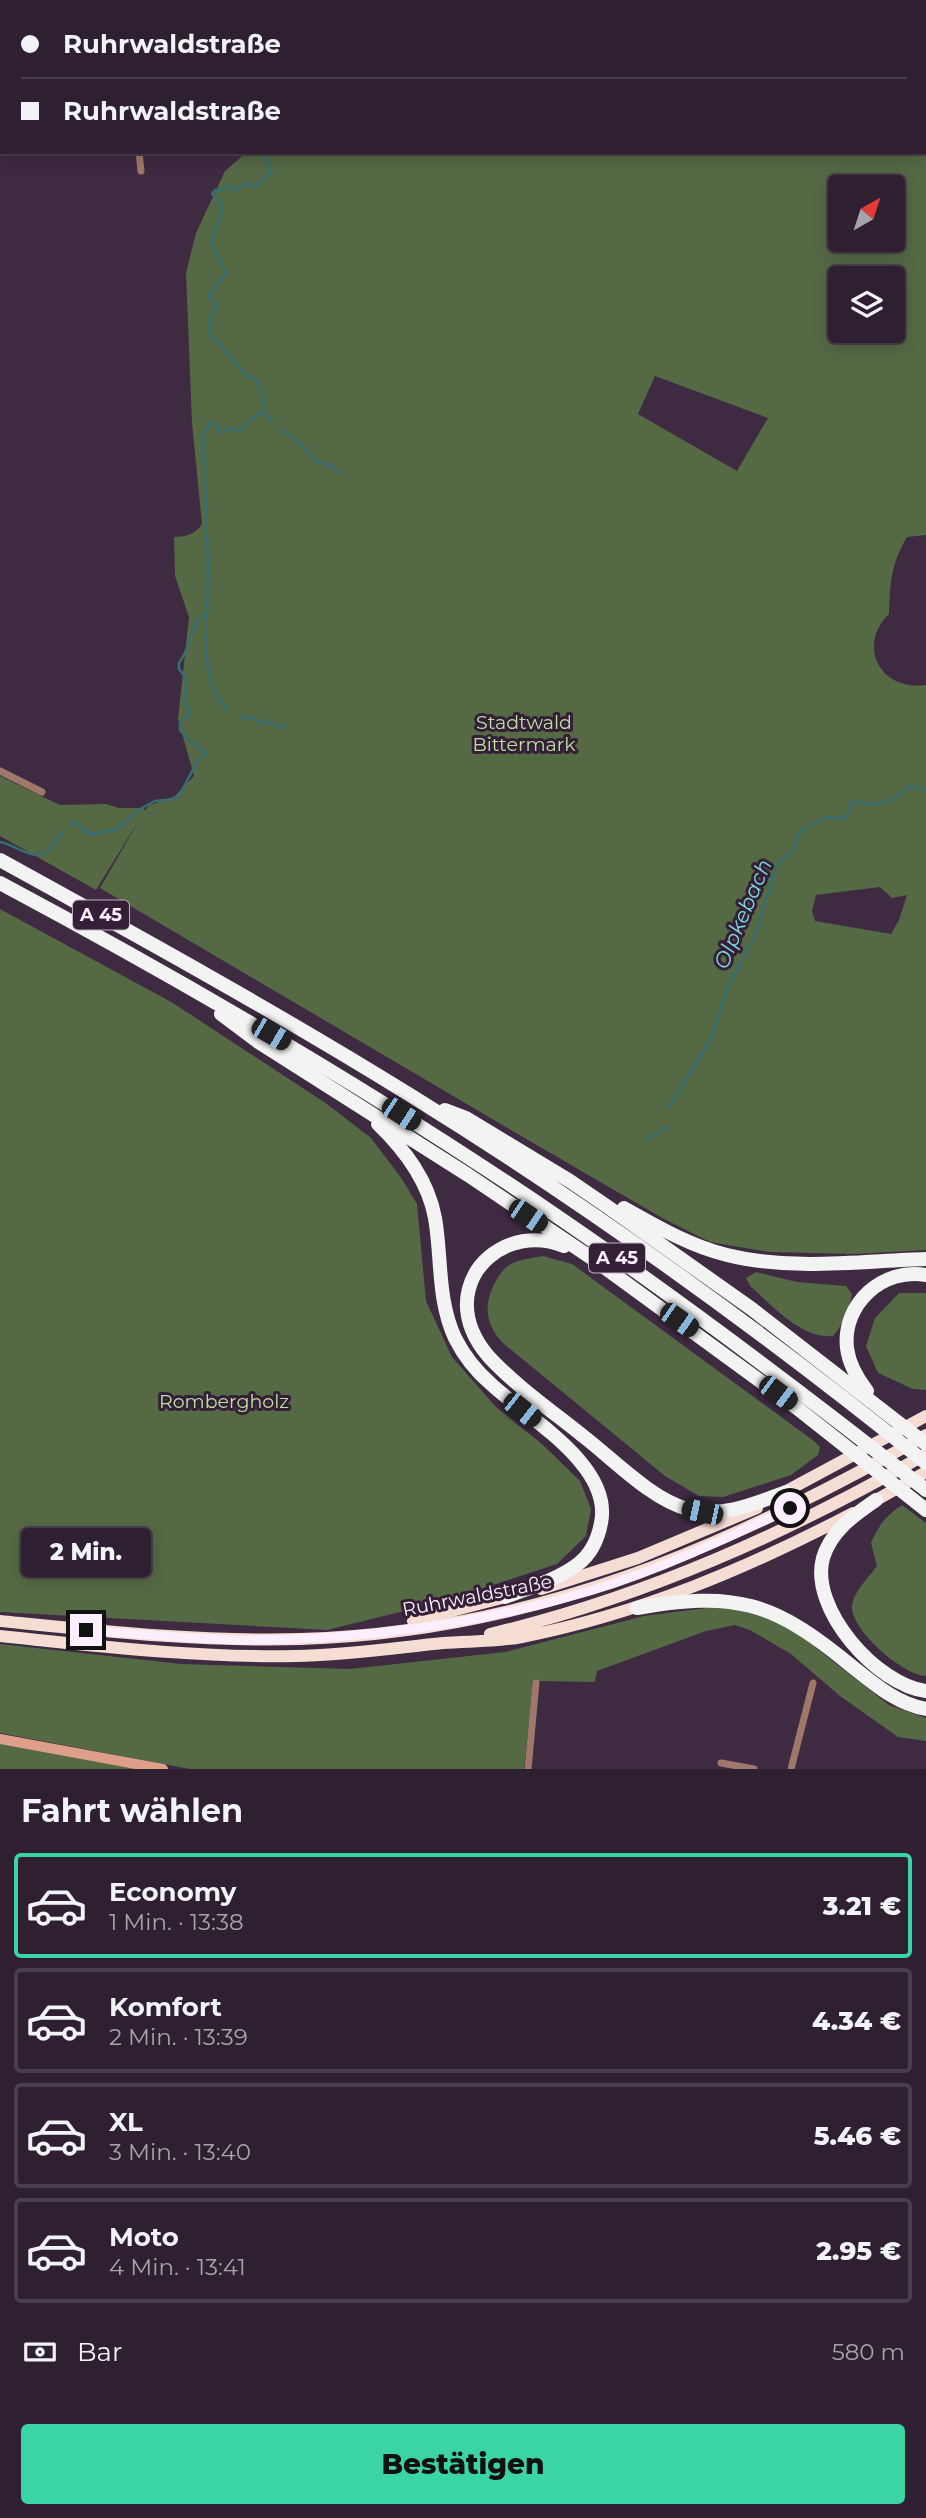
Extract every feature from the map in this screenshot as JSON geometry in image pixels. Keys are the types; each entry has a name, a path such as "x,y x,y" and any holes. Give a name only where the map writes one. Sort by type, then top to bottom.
{"highway":[{"name":"A 45","path":"0,860 303,1031 410,1095 521,1167 764,1338 926,1463"},
{"name":"A 45","path":"0,883 175,979 289,1053 470,1158 618,1259 740,1347 926,1490"},
{"path":"289,1053 344,1096 391,1138 414,1165 425,1185 435,1216 444,1306 454,1335 466,1357 491,1384 573,1455 588,1472 600,1493 603,1518 589,1553 567,1571 505,1597"},
{"path":"410,1095 466,1118 570,1181 752,1309 926,1444"},
{"path":"344,1096 593,1259 797,1408 926,1510"},
{"path":"570,1181 688,1241 747,1260 791,1263 926,1259"},
{"path":"593,1259 552,1241 540,1239 515,1242 487,1259 474,1279 469,1295 468,1313 471,1328 488,1356 522,1387 670,1502 702,1512 718,1512 736,1510 786,1492"},
{"path":"886,1411 867,1392 854,1372 846,1346 847,1327 856,1306 880,1283 899,1276 926,1275"},
{"path":"368,1633 551,1587 638,1558 733,1519 926,1416"},
{"name":"Ruhrwaldstraße","path":"0,1621 164,1636 252,1640 403,1631 483,1617 590,1591 720,1541 849,1479 926,1435"},
{"path":"442,1643 526,1625 596,1606 655,1585 742,1549 863,1490 926,1454"},
{"path":"442,1643 518,1638 637,1608 682,1592 782,1548 926,1472"},
{"path":"876,1500 845,1523 829,1544 823,1559 822,1587 833,1616 863,1653 901,1682 926,1691"},
{"path":"637,1608 709,1600 761,1607 810,1633 890,1696 908,1705 926,1709"},
{"name":"Ruhrwaldstraße","path":"0,1636 167,1652 245,1656 333,1655 442,1643"}],"main road":[{"path":"0,1739 163,1769"}],"street":[{"path":"139,154 141,171"},
{"path":"0,771 42,792"},
{"path":"528,1769 536,1683"},
{"path":"791,1769 813,1683"},
{"path":"721,1763 754,1769"}],"green space":[{"name":"Stadtwald Bittermark","path":"245,154 926,154 926,535 907,537 898,556 891,583 889,614 879,627 874,652 878,664 886,674 897,681 910,685 926,685 926,1250 853,1254 769,1252 710,1242 664,1219 100,888 141,817 96,890 0,836 0,776 60,805 106,804 119,808 144,808 145,811 148,806 175,796 194,776 178,719 189,617 175,576 174,537 190,534 202,524 192,423 186,273 196,233 225,171","holes":["655,376 768,418 737,471 638,414","880,887 892,898 907,895 891,934 815,921 812,911 816,895"]},
{"name":"Rombergholz","path":"0,909 173,1003 327,1104 371,1138 417,1204 426,1301 452,1357 496,1407 542,1444 580,1481 591,1509 586,1536 557,1564 441,1602 327,1630 0,1612"},
{"path":"543,1256 572,1264 814,1441 820,1447 818,1455 791,1475 723,1497 699,1496 665,1476 504,1344 494,1331 488,1308 498,1277 515,1262"},
{"path":"756,1272 797,1282 846,1286 852,1294 851,1299 833,1336 798,1327 777,1311 750,1286 746,1278"},
{"path":"899,1293 926,1293 926,1390 913,1389 878,1373 866,1346 875,1318"},
{"path":"902,1505 926,1523 926,1676 905,1668 881,1651 861,1629 852,1608 858,1591 877,1566 871,1543 874,1536 887,1517"},
{"path":"722,1606 778,1621 889,1705 926,1718 926,1741 898,1737 840,1696 791,1654 750,1630 735,1625 706,1631 597,1671 595,1682 533,1681 524,1769 190,1769 0,1733 0,1644 181,1664 350,1669 505,1652 644,1616"},
{"path":"0,1739 163,1769 0,1769"}],"waterway":[{"path":"71,823 75,822 89,834 116,830 140,809 155,801 179,796 198,760 206,753 187,739 180,730 180,722 191,713 184,702 187,679 179,669 179,663 194,629 207,613 208,563 203,437 209,424 216,423 222,433 229,428 240,431 262,412 264,401 257,380 246,375 209,332 210,316 217,306 209,296 226,273 211,243 223,209 212,194 215,190 223,190 227,185 237,190 248,182 255,187 272,171 265,158 268,154"},
{"path":"262,412 272,422"},
{"path":"281,430 300,443 315,461 331,466 339,473"},
{"path":"207,615 207,666 214,690 228,711"},
{"path":"240,716 285,727"},
{"name":"Olpkebach","path":"669,1107 711,1039 728,987 755,935 777,865 792,851 801,830 827,817 846,819 851,802 889,802 908,786 926,789"},
{"path":"0,842 32,854 44,854 63,831"},
{"name":"Olpkebach","path":"646,1140 668,1127"}],"route":[{"path":"86,1630 252,1640 304,1639 403,1631 456,1622 590,1591 685,1556 790,1508"}]}
